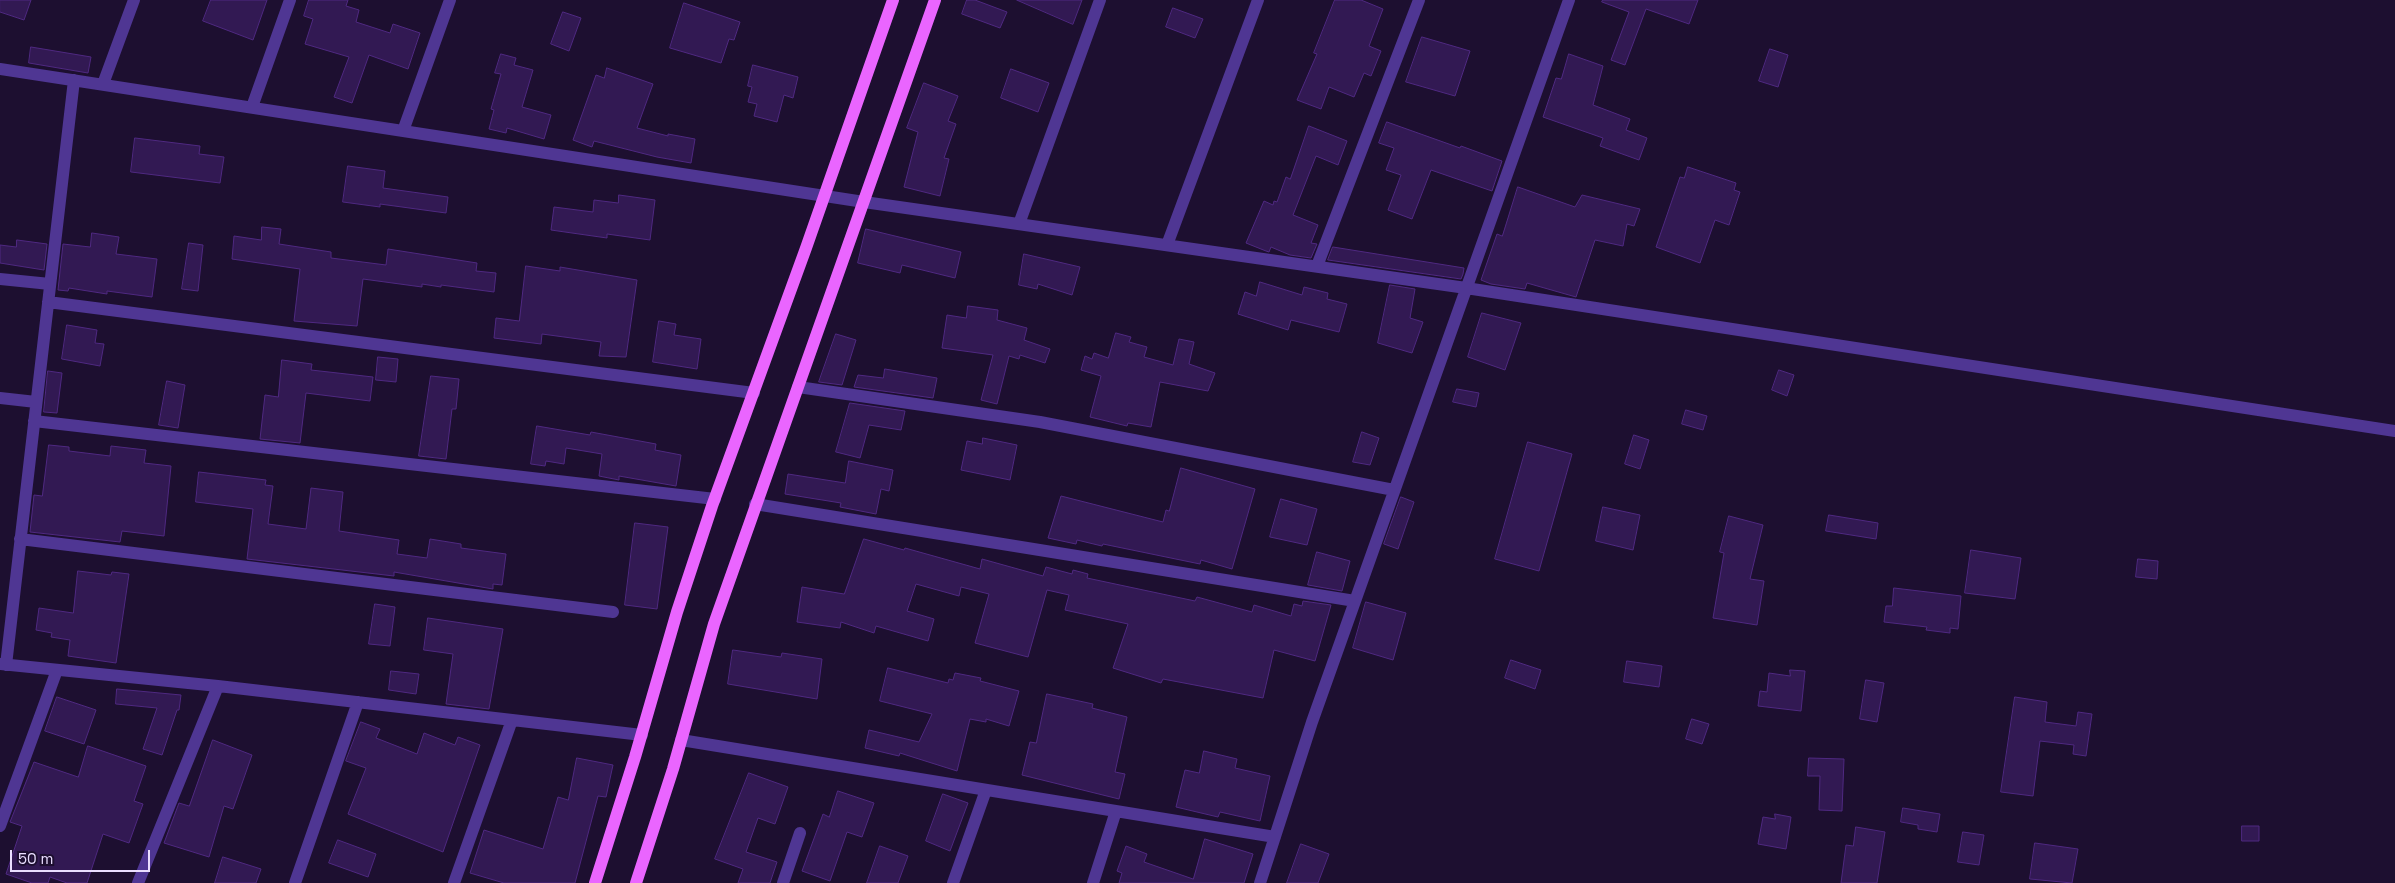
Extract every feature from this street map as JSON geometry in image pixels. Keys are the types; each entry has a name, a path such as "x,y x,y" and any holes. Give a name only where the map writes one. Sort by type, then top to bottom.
{"main road":[{"path":"595,883 642,735 677,612 715,499 893,0"},
{"path":"636,883 681,740 714,624 934,0"}],"street":[{"path":"103,84 134,0"},
{"path":"252,107 290,0"},
{"path":"403,131 450,0"},
{"path":"1019,224 1100,0"},
{"path":"1167,245 1258,0"},
{"path":"1317,266 1419,0"},
{"path":"1260,883 1355,601 1568,0"},
{"path":"0,69 864,202 1466,288 2395,431"},
{"path":"74,80 20,539 3,665 218,686 642,735"},
{"path":"0,279 50,284"},
{"path":"48,302 754,393"},
{"path":"798,388 1040,422 1394,490"},
{"path":"0,398 36,402"},
{"path":"34,421 715,499"},
{"path":"755,504 1355,601"},
{"path":"20,539 613,612"},
{"path":"0,826 57,670"},
{"path":"138,883 218,686"},
{"path":"295,883 358,702"},
{"path":"454,883 512,720"},
{"path":"681,740 1274,837"},
{"path":"953,883 986,790"},
{"path":"1093,883 1116,811"},
{"path":"783,883 800,833"}],"building":[{"path":"0,0 31,0 24,20 0,12"},
{"path":"211,0 267,0 253,40 203,21"},
{"path":"309,0 348,0 346,6 359,10 356,22 390,33 393,24 420,33 408,69 369,55 352,103 334,97 349,57 305,44 313,19 304,16"},
{"path":"967,0 975,0 1007,12 1000,28 962,14"},
{"path":"1017,0 1082,0 1073,24"},
{"path":"1335,0 1361,0 1383,9 1369,46 1381,51 1371,76 1364,73 1354,97 1329,87 1321,109 1297,100 1317,54 1314,53"},
{"path":"1603,0 1698,0 1689,24 1646,9 1625,65 1611,60 1629,12 1602,2"},
{"path":"684,3 740,22 734,40 729,39 721,63 670,48"},
{"path":"1173,8 1203,19 1195,38 1166,27"},
{"path":"563,12 581,18 569,51 551,44"},
{"path":"1422,37 1470,51 1455,96 1406,82"},
{"path":"31,47 91,57 88,73 29,63"},
{"path":"1770,49 1788,55 1778,87 1759,81"},
{"path":"501,54 516,58 514,65 533,70 522,107 551,115 544,139 507,128 506,133 489,129 494,110 491,109 501,74 495,73"},
{"path":"1569,54 1603,66 1593,105 1630,119 1626,130 1647,138 1639,160 1600,146 1603,138 1543,117 1556,78 1561,79"},
{"path":"753,65 798,77 793,98 784,95 777,122 754,116 757,104 748,102 752,87 748,86"},
{"path":"607,68 653,84 637,128 668,136 668,134 695,139 691,163 657,157 594,141 592,147 573,140 596,75 604,78"},
{"path":"1011,69 1049,83 1038,112 1001,98"},
{"path":"924,83 958,96 948,121 956,124 944,158 949,159 940,196 904,187 918,132 907,128"},
{"path":"1387,122 1502,161 1492,191 1431,170 1412,219 1388,210 1401,175 1386,170 1394,148 1379,143"},
{"path":"1309,126 1347,141 1338,165 1316,156 1293,215 1318,225 1311,243 1317,244 1311,258 1290,255 1271,247 1269,252 1246,243 1264,201 1273,205 1274,201 1277,202 1286,177 1290,179"},
{"path":"135,138 200,146 199,154 224,157 220,183 131,172"},
{"path":"348,166 385,171 383,188 448,197 446,213 380,204 380,207 343,202"},
{"path":"1688,167 1736,183 1734,190 1740,192 1729,225 1715,220 1700,263 1656,247 1680,177 1684,178"},
{"path":"1518,187 1575,207 1582,195 1640,209 1634,226 1627,224 1623,246 1595,240 1576,297 1527,283 1525,289 1491,284 1481,280 1497,234 1502,236"},
{"path":"619,195 655,200 650,240 607,234 607,238 551,230 554,207 593,212 594,200 618,203"},
{"path":"262,227 281,229 279,244 331,252 331,258 386,265 388,249 477,263 476,271 496,273 494,292 441,285 441,287 422,284 422,287 363,279 357,326 294,321 300,269 232,259 234,236 261,240"},
{"path":"866,229 961,252 955,278 902,265 900,273 858,263"},
{"path":"92,233 119,237 116,254 157,259 152,297 107,291 107,294 69,288 68,291 58,290 63,244 90,247"},
{"path":"17,240 47,244 44,270 0,263 0,245 16,247"},
{"path":"189,243 203,245 198,291 182,289"},
{"path":"1333,247 1464,268 1463,274 1461,279 1328,260"},
{"path":"1024,254 1080,267 1072,295 1038,284 1037,289 1019,285"},
{"path":"526,266 560,271 560,267 637,280 626,357 599,356 601,342 542,334 541,344 494,338 496,318 519,321"},
{"path":"1260,282 1302,295 1304,287 1328,293 1327,299 1347,304 1339,332 1291,320 1288,330 1238,314 1245,292 1256,296"},
{"path":"1390,285 1415,289 1410,318 1423,322 1412,353 1378,343"},
{"path":"968,306 998,310 997,320 1027,328 1024,340 1050,349 1045,363 1020,355 1019,359 1009,356 997,404 981,400 993,355 942,348 947,315 966,318"},
{"path":"1482,313 1521,323 1505,370 1468,357"},
{"path":"659,321 676,324 674,335 701,339 697,369 653,362"},
{"path":"67,325 97,330 95,343 104,344 100,366 62,359"},
{"path":"1116,333 1131,337 1129,342 1147,347 1144,357 1173,365 1179,339 1194,342 1189,364 1215,373 1208,391 1160,382 1151,427 1128,423 1127,426 1090,417 1101,376 1081,370 1085,356 1092,359 1094,353 1108,358"},
{"path":"836,334 856,340 842,385 819,382"},
{"path":"378,357 398,359 396,382 376,380"},
{"path":"282,360 312,364 311,370 373,377 370,401 306,393 300,443 260,439 265,395 278,397"},
{"path":"885,369 937,378 933,398 854,387 858,375 883,378"},
{"path":"1779,370 1794,375 1787,396 1772,390"},
{"path":"48,371 62,373 57,413 44,412"},
{"path":"431,376 459,379 456,409 452,409 446,459 419,456"},
{"path":"167,381 185,385 178,428 159,425"},
{"path":"1457,389 1479,393 1476,407 1453,402"},
{"path":"850,403 905,411 901,430 869,425 860,458 836,452"},
{"path":"1686,410 1707,416 1703,430 1682,424"},
{"path":"537,426 590,435 591,432 656,444 655,450 681,455 676,486 619,476 619,480 599,476 602,454 566,448 564,464 546,461 545,466 531,464"},
{"path":"1362,432 1379,438 1370,465 1353,462"},
{"path":"1634,435 1649,440 1640,469 1625,464"},
{"path":"983,438 1017,445 1010,480 961,470 967,441 982,444"},
{"path":"1528,442 1572,454 1539,571 1495,559"},
{"path":"49,445 69,447 69,451 110,456 111,446 146,450 144,463 171,466 164,536 122,531 120,542 30,532 34,495 42,496"},
{"path":"849,461 893,470 889,491 881,489 876,514 840,507 841,503 785,494 788,474 845,483"},
{"path":"1181,468 1255,489 1232,569 1201,560 1200,564 1103,544 1102,546 1077,540 1076,544 1048,538 1061,496 1163,522 1166,510 1169,511"},
{"path":"199,472 266,480 265,485 273,486 268,524 306,529 311,488 343,492 339,531 399,540 397,554 427,558 430,539 461,544 461,548 506,554 502,585 493,584 493,589 394,572 394,576 247,559 253,509 196,502"},
{"path":"1401,497 1414,502 1398,549 1384,544"},
{"path":"1281,499 1317,509 1307,545 1270,537"},
{"path":"1603,507 1640,515 1633,550 1596,541"},
{"path":"1829,515 1878,523 1876,539 1826,531"},
{"path":"1729,516 1763,525 1750,579 1764,581 1757,625 1713,618 1724,553 1720,552"},
{"path":"635,523 668,527 657,609 625,605"},
{"path":"864,539 904,550 905,548 980,569 982,559 1043,576 1046,567 1072,574 1073,570 1088,574 1087,578 1195,601 1197,597 1252,612 1254,605 1291,616 1294,604 1302,606 1303,601 1331,605 1315,661 1274,650 1263,698 1163,679 1161,683 1113,668 1128,624 1065,610 1069,595 1047,590 1028,657 975,643 989,594 961,587 959,596 916,584 907,611 934,619 928,641 876,626 874,633 841,622 840,628 797,622 802,587 844,594"},
{"path":"1971,550 2021,558 2015,599 1965,593"},
{"path":"1317,552 1350,561 1342,591 1308,585"},
{"path":"2138,559 2158,561 2157,579 2136,577"},
{"path":"78,571 111,575 112,572 129,574 116,663 68,656 70,640 51,637 52,633 36,630 39,608 73,613"},
{"path":"1894,588 1961,596 1958,629 1950,628 1950,633 1926,630 1927,627 1884,622 1886,606 1892,606"},
{"path":"1366,602 1406,613 1393,660 1353,648"},
{"path":"375,604 395,607 390,646 369,644"},
{"path":"428,618 503,629 489,709 446,704 453,654 424,650"},
{"path":"733,650 781,657 782,653 822,659 817,699 728,684"},
{"path":"1511,660 1541,670 1535,689 1505,678"},
{"path":"1627,661 1662,666 1659,687 1624,682"},
{"path":"888,668 948,683 949,679 953,680 955,673 981,678 980,681 1019,691 1009,726 986,719 986,722 970,719 957,771 900,753 899,756 865,748 869,730 919,742 932,714 880,701"},
{"path":"1790,670 1805,671 1801,711 1758,706 1760,691 1767,692 1769,673 1790,676"},
{"path":"391,671 419,674 416,694 389,690"},
{"path":"1866,680 1884,683 1877,722 1860,719"},
{"path":"117,689 181,695 179,710 177,710 162,755 143,749 157,708 116,704"},
{"path":"1047,694 1093,704 1092,708 1127,717 1115,772 1125,774 1119,799 1022,775 1030,742 1036,743"},
{"path":"57,697 96,710 84,744 45,731"},
{"path":"2015,697 2047,702 2045,722 2076,726 2078,712 2092,714 2086,756 2073,754 2074,745 2040,741 2033,796 2001,792"},
{"path":"1692,719 1709,724 1702,744 1686,739"},
{"path":"361,722 380,729 376,738 417,754 424,733 455,745 458,737 480,745 443,852 348,814 366,768 346,761"},
{"path":"213,740 252,755 233,809 224,806 209,857 164,843 179,803 189,806"},
{"path":"88,746 146,766 134,801 143,804 129,843 103,834 87,883 67,883 50,877 48,883 32,883 6,874 22,826 10,822 34,762 78,777"},
{"path":"1204,751 1237,759 1235,768 1270,776 1260,821 1220,812 1218,817 1176,807 1185,770 1199,773"},
{"path":"577,758 613,765 606,797 598,796 575,883 504,883 470,873 484,830 543,849 558,797 568,800"},
{"path":"1809,758 1844,759 1842,811 1819,810 1820,776 1808,776"},
{"path":"749,773 788,787 775,824 758,818 746,852 777,862 770,883 738,883 743,869 715,859"},
{"path":"838,791 874,803 862,837 847,832 830,881 802,871 823,814 829,817"},
{"path":"943,794 968,803 950,851 926,841"},
{"path":"1903,808 1940,814 1937,832 1918,829 1918,825 1901,822"},
{"path":"1775,814 1791,817 1786,849 1758,844 1763,817 1775,819"},
{"path":"2242,826 2259,826 2259,841 2242,841"},
{"path":"1856,827 1885,832 1877,883 1841,883 1846,845 1853,846"},
{"path":"1963,832 1984,835 1979,865 1958,862"},
{"path":"1205,839 1253,854 1244,883 1119,883 1122,873 1117,871 1126,846 1147,854 1144,862 1193,879"},
{"path":"338,840 376,854 368,877 329,863"},
{"path":"2035,843 2078,849 2072,883 2030,879"},
{"path":"1301,844 1329,854 1318,883 1287,883"},
{"path":"880,846 908,856 898,883 867,883"},
{"path":"223,857 261,869 256,883 215,883"}]}
